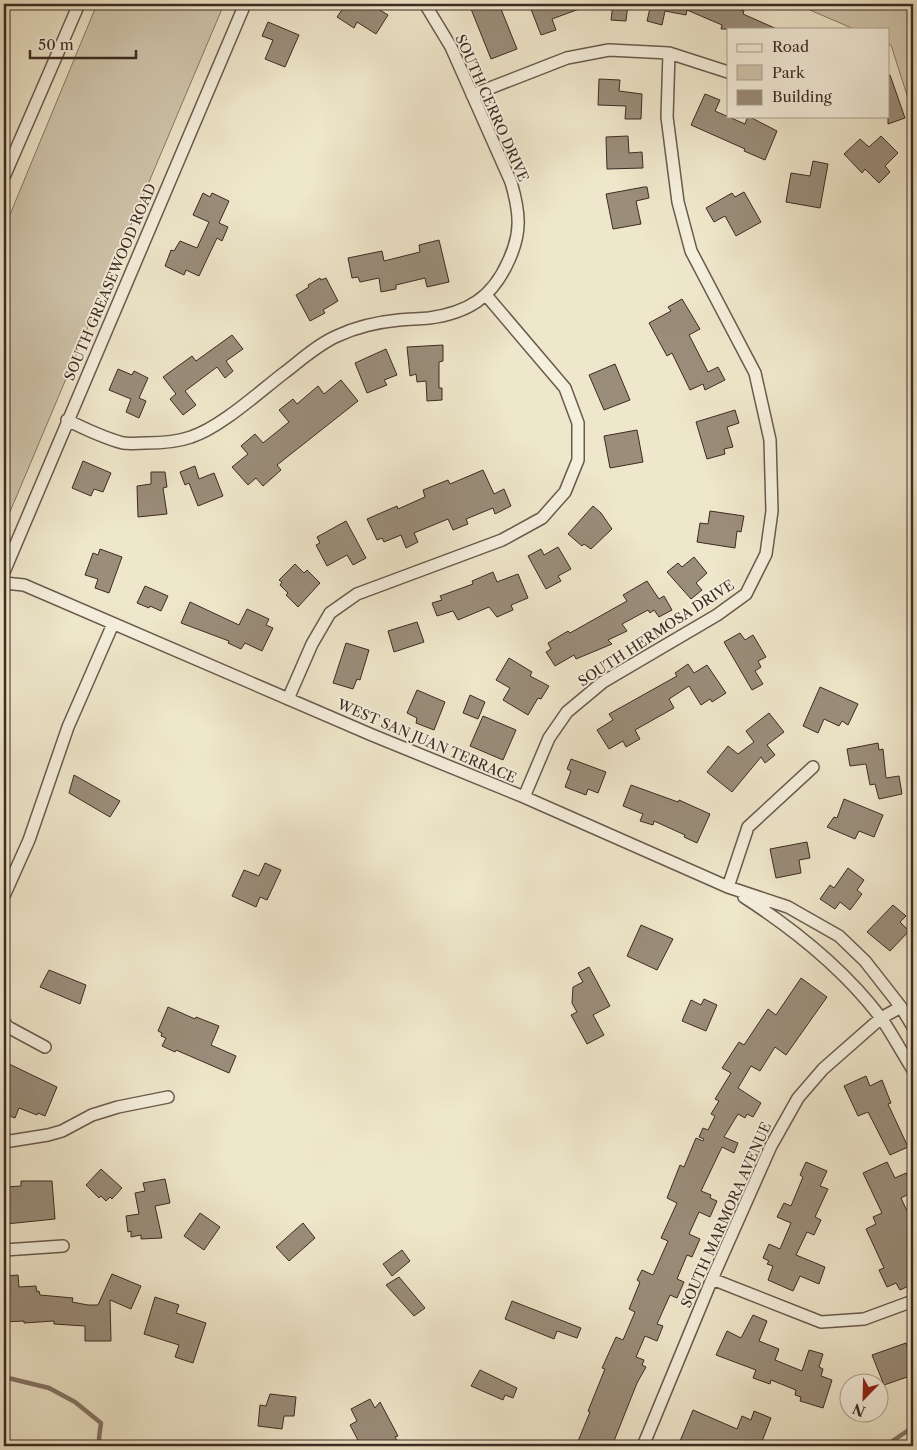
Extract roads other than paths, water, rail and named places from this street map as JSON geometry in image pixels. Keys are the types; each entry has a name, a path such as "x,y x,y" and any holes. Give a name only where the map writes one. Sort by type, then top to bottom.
{"street":[{"path":"4,177 79,4"},
{"name":"SOUTH GREASEWOOD ROAD","path":"4,572 245,4"},
{"name":"SOUTH CERRO DRIVE","path":"67,420 124,443 159,443 191,438 214,426 314,350 337,336 370,324 429,318 454,313 477,303 501,278 513,252 519,232 517,204 511,182 451,47 425,4"},
{"path":"472,95 568,58 610,50 669,53 727,72"},
{"name":"SOUTH HERMOSA DRIVE","path":"524,797 550,738 567,712 603,682 717,615 746,594 766,554 772,511 770,440 756,373 691,250 678,202 667,117 669,53"},
{"path":"288,698 312,644 330,613 357,594 502,540 542,518 565,492 578,460 578,423 566,388 486,295"},
{"name":"WEST SAN JUAN TERRACE","path":"4,583 24,585 372,735 524,797 728,887 788,907 839,936 865,961 901,1007 913,1027"},
{"path":"4,896 29,840 68,727 113,624"},
{"path":"728,887 748,827 813,767"},
{"name":"WEST SAN JUAN TERRACE","path":"728,887 780,920 820,953 846,978 881,1018 913,1070"},
{"name":"SOUTH MARMORA AVENUE","path":"642,1446 712,1279 771,1146 798,1098 823,1069 881,1018 901,1007"},
{"path":"4,1022 8,1027 44,1047"},
{"path":"4,1142 48,1135 62,1131 92,1115 118,1107 168,1097"},
{"path":"4,1250 63,1246"},
{"path":"712,1279 821,1322 864,1319 913,1301"}],"waterway":[{"path":"4,1377 49,1388 75,1402 101,1423 99,1438 101,1446"},
{"path":"889,1446 894,1440 913,1427"}]}
